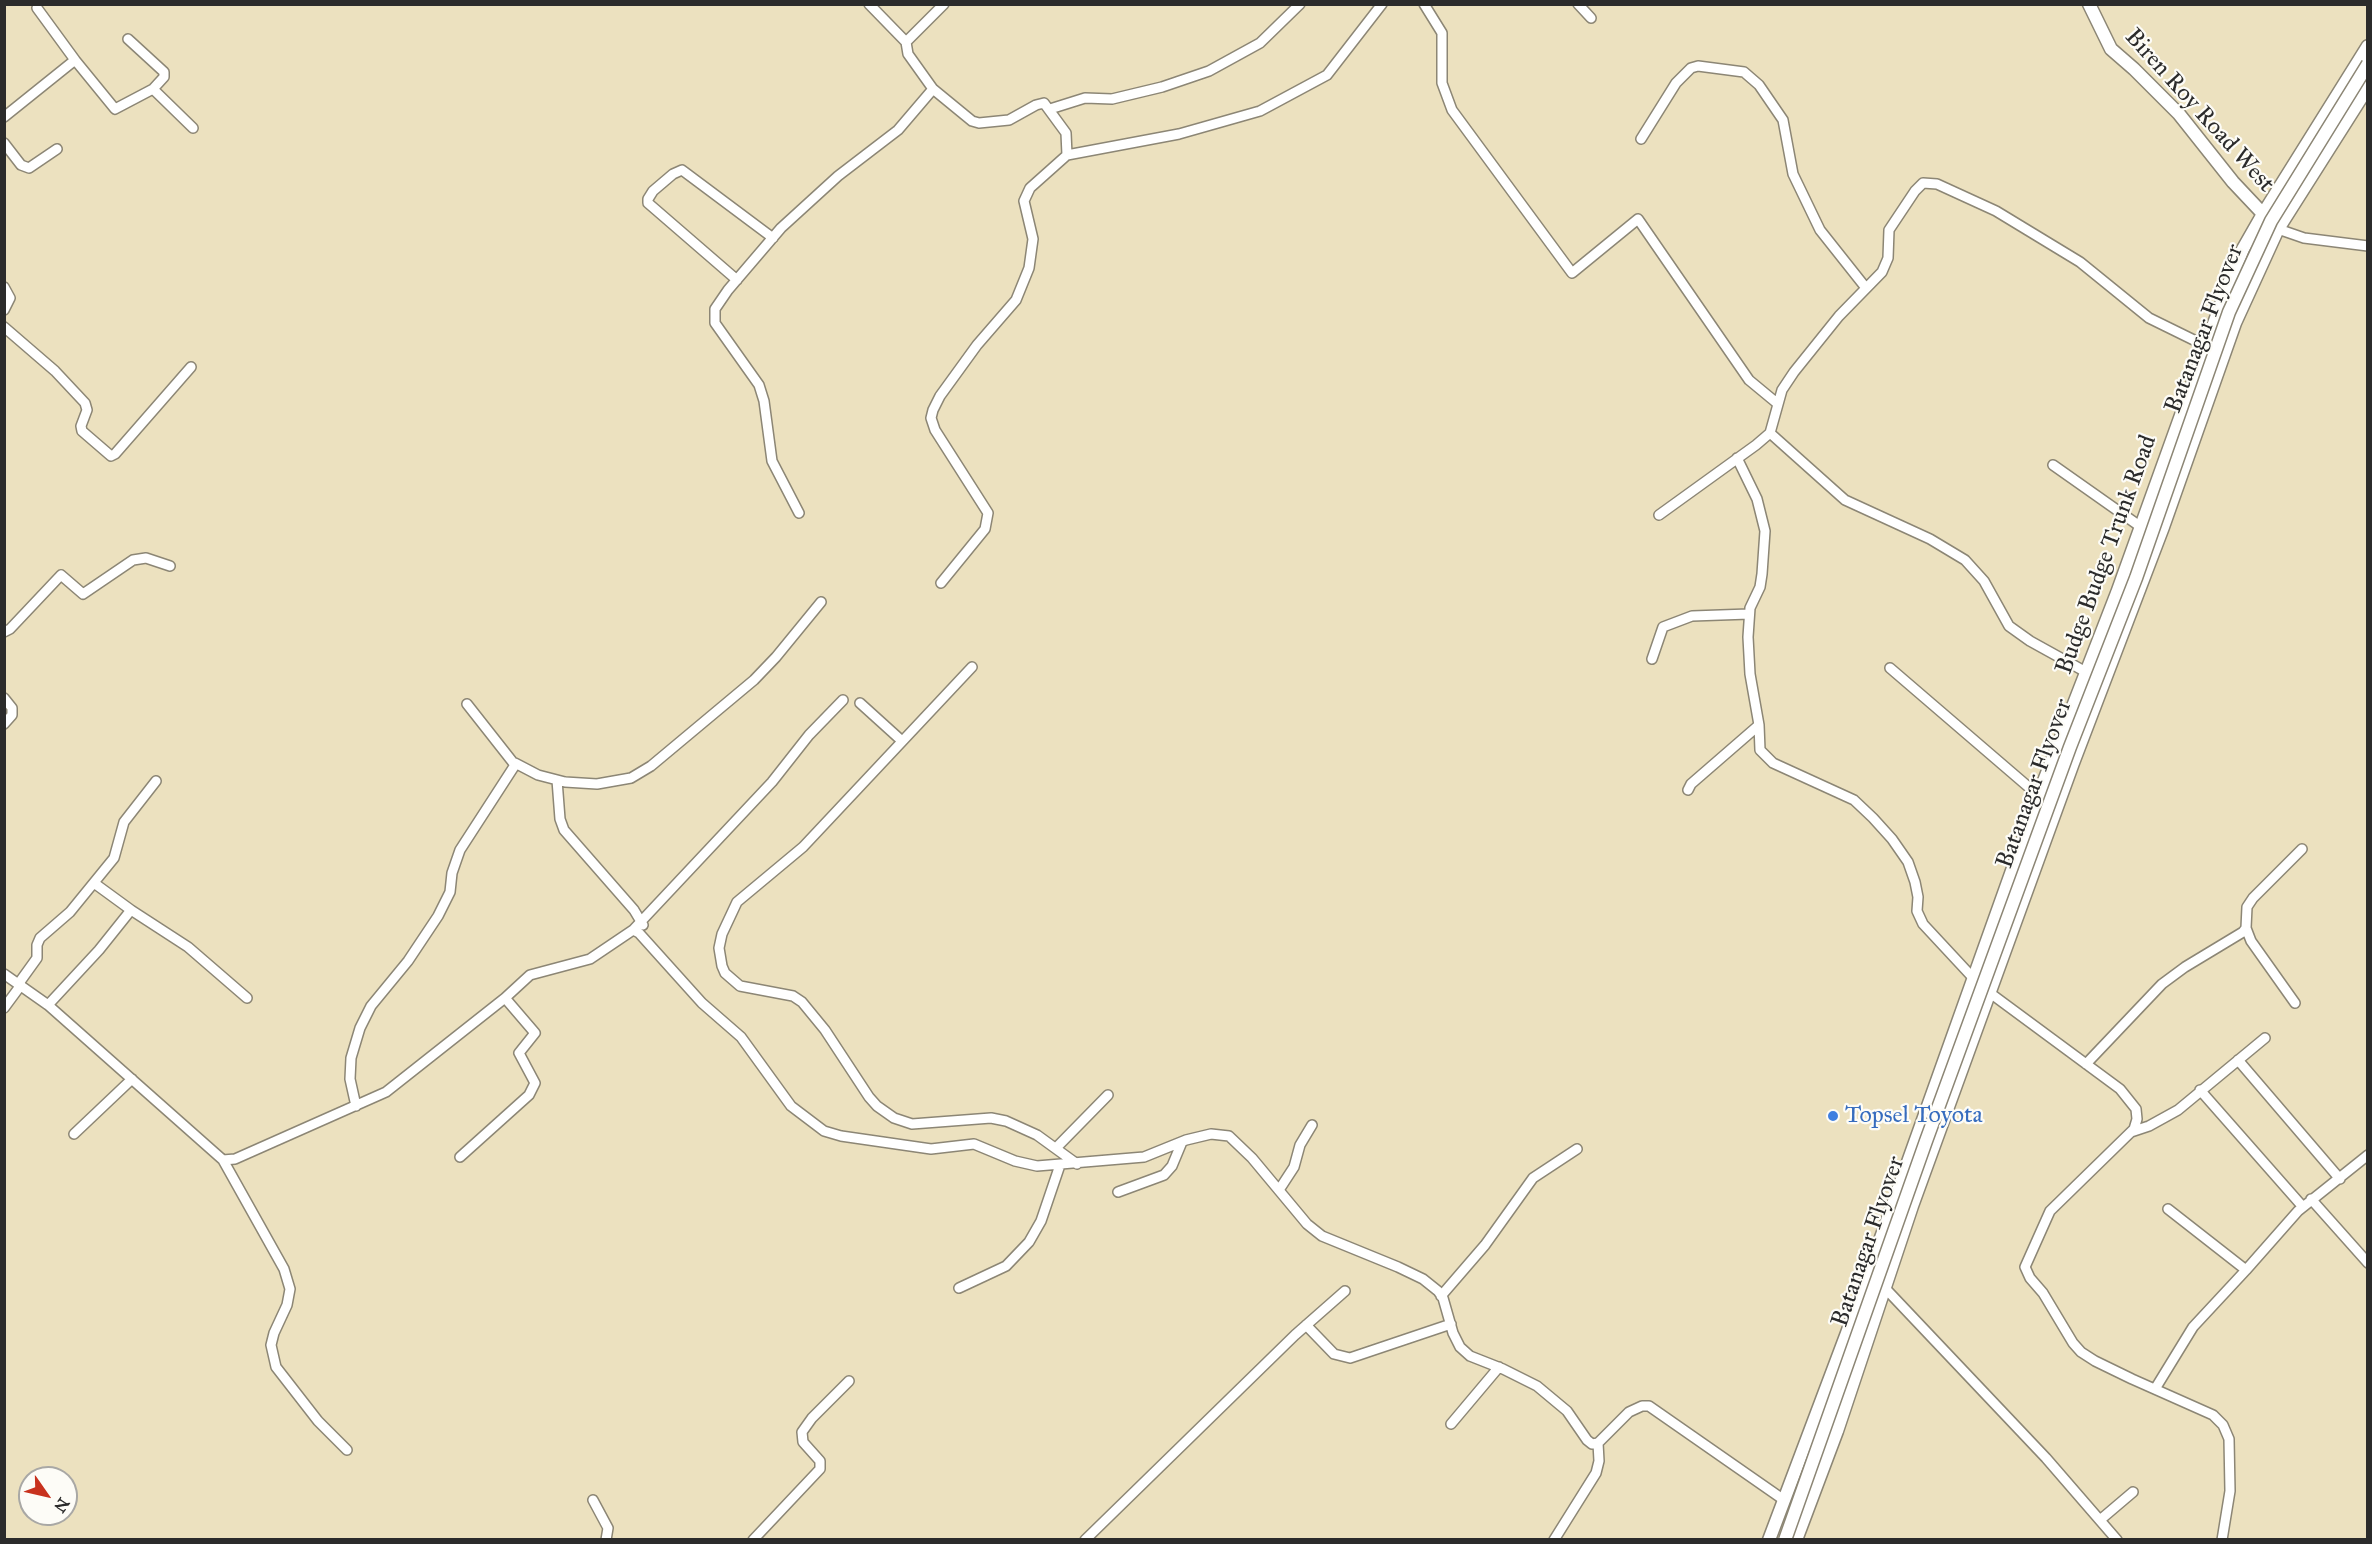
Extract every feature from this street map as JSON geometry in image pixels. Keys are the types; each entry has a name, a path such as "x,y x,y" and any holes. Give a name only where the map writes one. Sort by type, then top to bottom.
{"street":[{"path":"869,4 906,42 908,54 933,88 972,121 979,123 1009,120 1035,105 1044,103 1066,133 1067,155"},
{"path":"906,42 944,4"},
{"path":"1050,109 1084,98 1112,99 1162,87 1209,71 1260,44 1300,4"},
{"path":"941,583 985,529 988,513 935,430 931,418 940,396 977,345 1016,300 1032,253 1033,239 1024,201 1030,188 1067,155 1179,134 1260,111 1327,75 1382,4"},
{"path":"1424,4 1442,33 1442,83 1452,110 1572,273 1638,219 1749,380 1778,404"},
{"path":"1578,4 1591,18"},
{"name":"Biren Roy Road West","path":"2089,4 2110,49 2134,69 2179,114 2233,182 2278,229"},
{"path":"37,8 114,109 153,89 165,74 128,39"},
{"name":"Budge Budge Trunk Road","path":"1769,1539 1847,1333 2039,796 2142,527 2243,249 2367,46"},
{"path":"4,117 75,60"},
{"name":"Batanagar Flyover","path":"1785,1539 1930,1130 2070,747 2136,578 2229,312 2271,221 2367,64"},
{"path":"1641,139 1676,83 1690,68 1698,66 1744,72 1759,85 1783,120 1793,174 1820,230 1866,288"},
{"name":"Budge Budge Trunk Road","path":"1796,1539 1837,1431 1884,1287 2073,764 2163,527 2235,323 2278,229 2367,87"},
{"path":"799,513 772,461 764,400 759,385 714,320 715,309 773,238 838,176 898,130 933,88"},
{"path":"153,89 193,128"},
{"path":"4,143 21,165 29,168 57,149"},
{"path":"737,280 648,204 653,191 673,174 682,170 773,238"},
{"path":"1659,515 1770,432 1782,390 1794,372 1839,316 1886,264 1889,230 1919,185 1931,182 1996,211 2071,255 2149,318 2206,346"},
{"path":"2278,229 2304,238 2367,246"},
{"path":"4,287 10,298 4,310"},
{"path":"4,327 55,371 85,403 87,410 81,426 82,431 111,456 191,367"},
{"path":"1770,432 1845,500 1930,539 1965,560 1984,581 2009,626 2030,642 2086,672"},
{"path":"1737,458 1757,499 1765,531 1760,587 1749,614 1750,674 1759,725 1759,743 1763,755 1795,774 1854,800 1892,839 1908,862 1916,882 1919,918 1936,939 1990,994 2120,1089 2136,1109 2137,1119 2132,1132"},
{"path":"2053,465 2142,527"},
{"path":"4,632 10,629 61,575 83,594 133,560 146,558 170,566"},
{"path":"467,704 515,763 538,776 597,784 631,778 651,766 754,680 821,602"},
{"path":"1652,659 1663,627 1692,616 1749,614"},
{"path":"972,667 803,847 737,902 722,934 719,948 722,966 725,973 740,986 793,996 802,1002 825,1030 869,1097 894,1118 912,1124 991,1118 1021,1126 1077,1164"},
{"path":"1890,668 2039,796"},
{"path":"4,698 12,708 12,715 4,724"},
{"path":"223,1160 235,1159 386,1092 505,998 530,975 590,959 633,930 772,782 809,735 843,700"},
{"path":"860,703 902,741"},
{"path":"1688,790 1691,784 1759,725"},
{"path":"356,1106 350,1079 351,1058 360,1028 371,1006 408,961 438,916 450,892 452,873 460,850 515,763"},
{"path":"557,780 560,819 564,830 642,921 644,938"},
{"path":"4,1008 37,958 37,945 40,938 70,912 94,884 116,853 124,822 156,781"},
{"path":"2295,1003 2251,941 2246,928 2247,907 2253,898 2302,849"},
{"path":"94,884 188,948 247,998"},
{"path":"48,1005 99,950 131,910"},
{"path":"2086,1064 2162,984 2184,967 2246,928"},
{"path":"633,930 644,938 702,1003 741,1037 791,1106 824,1131 841,1136 931,1149 974,1144 1015,1161 1037,1166 1144,1157 1182,1142 1211,1134 1228,1136 1252,1158 1307,1224 1322,1236 1362,1251 1423,1279 1442,1296 1460,1347 1470,1356 1499,1367 1537,1386 1567,1411 1587,1440 1594,1445 1629,1412 1642,1406 1649,1406 1784,1500"},
{"path":"4,974 48,1005 223,1160 284,1269 290,1289 287,1305 271,1345 276,1367 318,1421 347,1450"},
{"path":"460,1157 529,1095 536,1083 519,1053 534,1036 534,1029 505,998"},
{"path":"2222,1539 2230,1491 2229,1439 2223,1425 2213,1415 2095,1361 2081,1352 2025,1267 2050,1211 2132,1132 2149,1126 2178,1110 2265,1038"},
{"path":"2238,1060 2340,1179"},
{"path":"74,1134 132,1079"},
{"path":"2200,1090 2303,1207"},
{"path":"1056,1148 1108,1095"},
{"path":"1279,1190 1294,1167 1300,1145 1312,1125"},
{"path":"1118,1192 1164,1175 1172,1166 1182,1142"},
{"path":"1442,1296 1485,1245 1533,1178 1577,1149"},
{"path":"2154,1389 2193,1327 2303,1207 2367,1155"},
{"path":"959,1288 1006,1266 1029,1242 1041,1221 1059,1165"},
{"path":"2312,1199 2367,1263"},
{"path":"2168,1209 2246,1270"},
{"path":"1884,1287 2046,1458 2117,1539"},
{"path":"1085,1539 1306,1325 1345,1291"},
{"path":"1306,1325 1334,1354 1350,1358 1451,1324"},
{"path":"1451,1424 1499,1367"},
{"path":"753,1539 820,1469 820,1461 803,1442 802,1432 812,1418 849,1381"},
{"path":"1554,1539 1596,1473 1599,1461 1598,1443"},
{"path":"2100,1520 2133,1492"},
{"path":"593,1500 608,1528 606,1539"}],"place":[{"name":"Topsel Toyota","path":"1833,1116"}]}
